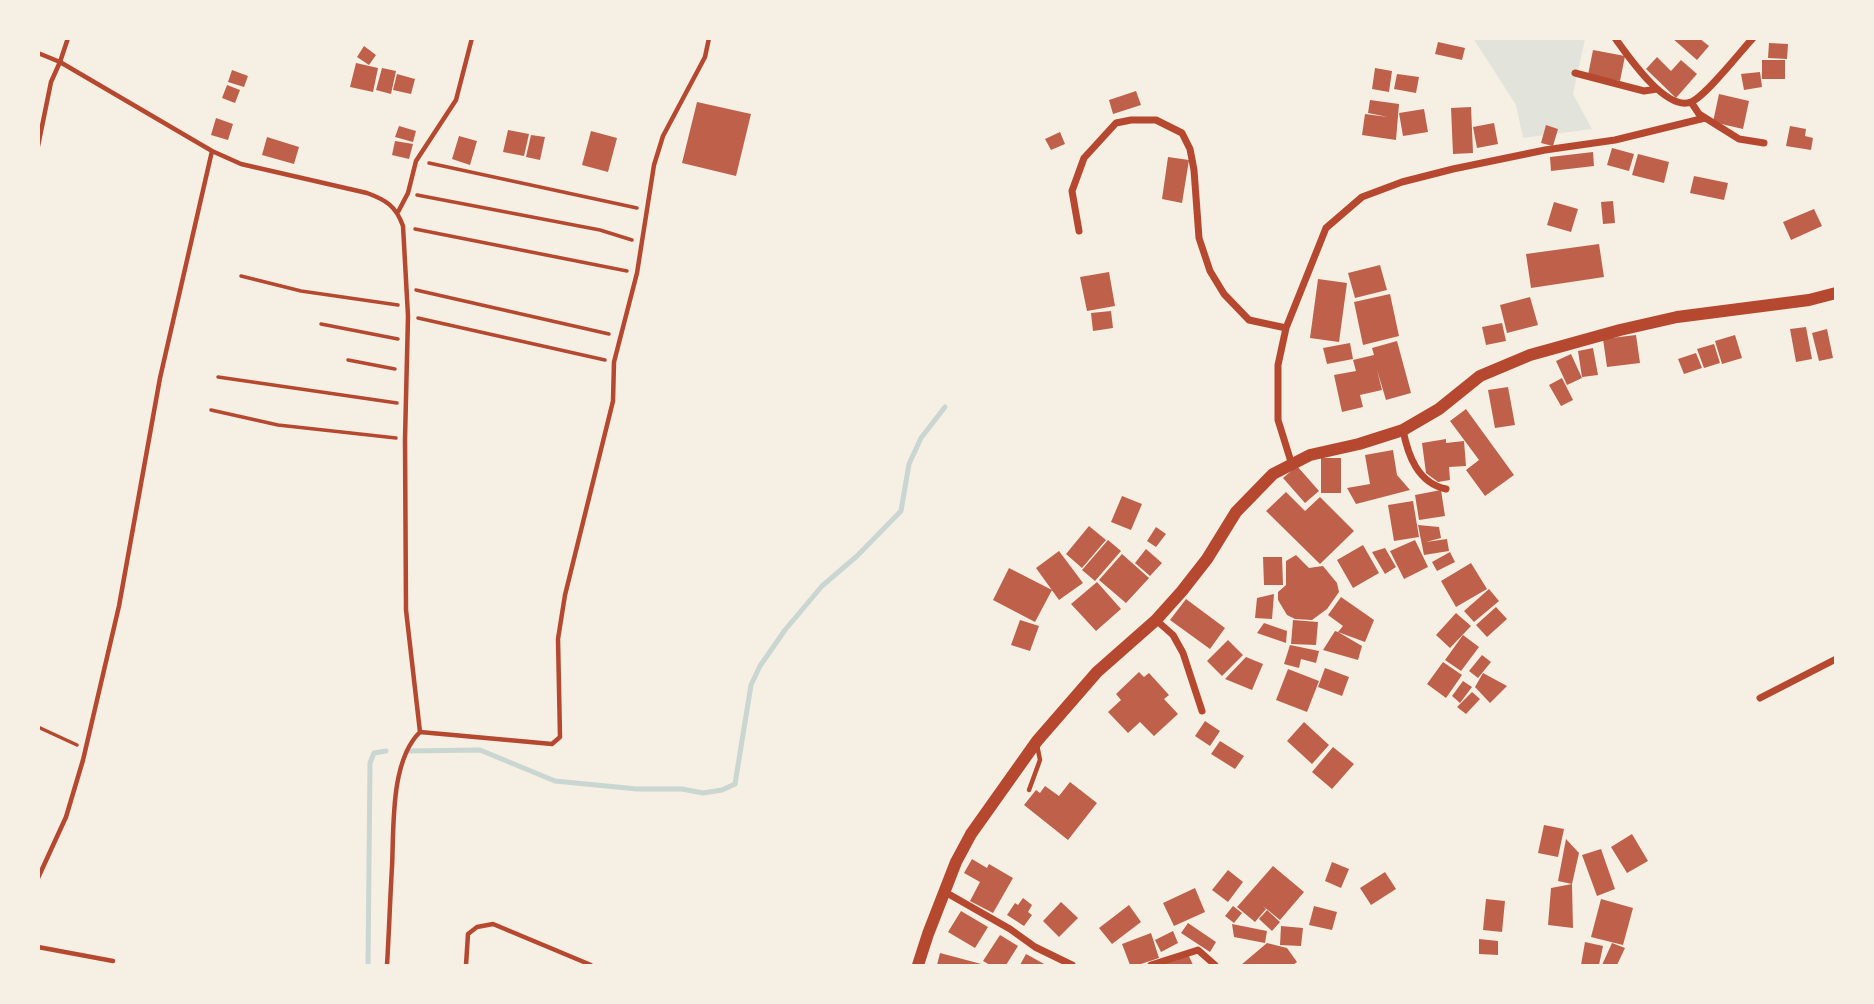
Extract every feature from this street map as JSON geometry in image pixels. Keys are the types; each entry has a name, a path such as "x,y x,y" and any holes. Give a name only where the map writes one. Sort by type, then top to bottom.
{"main road":[{"path":"918,965 945,892 971,834 1037,741 1097,672 1156,620 1207,559 1236,512 1273,474 1310,456 1404,430 1439,409 1479,376 1530,355 1677,317 1809,300 1836,293"}],"street":[{"path":"1615,38 1657,89 1680,104 1691,102 1705,92 1752,38"},
{"path":"1575,73 1644,91 1657,89"},
{"path":"1691,102 1705,118 1739,139 1764,143"},
{"path":"1292,465 1278,420 1278,365 1286,328 1326,228 1362,197 1402,182 1453,169 1545,150 1615,140 1705,118"},
{"path":"1079,231 1072,191 1084,158 1116,123 1156,120 1182,133 1190,149 1199,238 1210,271 1224,294 1249,320 1286,328"},
{"path":"1404,430 1412,461 1422,476 1432,486 1446,489"},
{"path":"1156,620 1173,635 1183,653 1202,711"},
{"path":"1760,698 1836,659"},
{"path":"945,892 1010,929 1035,947 1072,965"},
{"path":"1150,965 1198,950 1215,965"}],"lane":[{"path":"38,146 51,82 68,38"},
{"path":"398,212 408,194 416,161 456,100 472,38"},
{"path":"420,732 552,744 560,737 558,639 565,595 613,401 614,362 637,273 654,165 663,136 705,57 709,38"},
{"path":"38,53 60,62 212,151 241,164 367,193 387,200 398,212 402,226 408,316 405,439 406,610 420,732"},
{"path":"38,878 66,817 85,749 119,606 160,378 212,151"},
{"path":"387,965 396,794 406,754 412,740 420,732"},
{"path":"1029,790 1040,760 1037,741"},
{"path":"466,965 468,934 477,927 493,924 591,965"},
{"path":"38,947 113,961"}],"path":[{"path":"416,161 647,210"},
{"path":"408,194 600,230 642,243"},
{"path":"402,226 637,273"},
{"path":"241,276 301,291 400,305 408,316 614,362"},
{"path":"407,288 621,337"},
{"path":"321,324 407,341"},
{"path":"348,360 407,371"},
{"path":"218,377 406,404"},
{"path":"211,410 278,425 405,439"},
{"path":"38,727 85,749"}],"shaded area":[{"path":"1473,38 1585,39 1573,94 1592,129 1523,138 1516,105"}],"building":[{"path":"1672,38 1699,38 1709,46 1697,60"},
{"path":"1438,42 1465,48 1462,60 1435,54"},
{"path":"1769,43 1788,44 1787,59 1768,58"},
{"path":"364,46 376,55 369,65 357,57"},
{"path":"1593,50 1625,56 1620,81 1588,75"},
{"path":"1657,57 1671,71 1681,60 1697,74 1676,98 1646,69"},
{"path":"1762,60 1785,60 1785,79 1762,79"},
{"path":"356,63 378,68 373,92 350,87"},
{"path":"382,68 396,71 391,94 376,90"},
{"path":"1375,68 1392,71 1389,92 1372,89"},
{"path":"232,70 248,76 244,87 228,82"},
{"path":"1760,72 1762,87 1744,90 1741,74"},
{"path":"397,74 415,79 411,94 393,90"},
{"path":"1397,74 1419,77 1416,93 1394,89"},
{"path":"227,85 240,90 235,103 222,98"},
{"path":"1136,91 1141,105 1113,114 1109,100"},
{"path":"1719,94 1749,101 1743,129 1713,122"},
{"path":"1370,100 1399,104 1396,140 1362,135 1365,114 1388,117 1368,113"},
{"path":"697,102 751,114 736,176 682,163"},
{"path":"1471,107 1473,153 1453,154 1451,108"},
{"path":"1424,109 1428,132 1403,136 1399,113"},
{"path":"216,118 233,124 228,140 211,135"},
{"path":"1494,123 1498,144 1477,148 1473,127"},
{"path":"1546,125 1558,129 1553,146 1541,143"},
{"path":"399,126 416,131 413,142 395,137"},
{"path":"1790,126 1806,129 1805,136 1813,138 1811,150 1786,146"},
{"path":"508,130 529,134 524,156 503,152"},
{"path":"591,131 617,138 608,172 582,165"},
{"path":"1060,132 1065,144 1051,150 1045,139"},
{"path":"531,135 545,137 540,160 526,157"},
{"path":"459,136 477,141 470,165 452,159"},
{"path":"267,137 299,147 294,164 262,155"},
{"path":"395,141 413,144 409,159 392,155"},
{"path":"1612,148 1634,154 1629,171 1607,165"},
{"path":"1593,152 1594,166 1551,171 1550,157"},
{"path":"1638,154 1669,162 1664,183 1632,175"},
{"path":"1168,157 1189,160 1182,203 1162,199"},
{"path":"1694,176 1728,183 1724,200 1690,193"},
{"path":"1613,201 1615,223 1603,224 1601,202"},
{"path":"1554,202 1578,209 1571,232 1547,225"},
{"path":"1814,209 1822,226 1791,240 1783,222"},
{"path":"1599,244 1604,277 1531,288 1526,254"},
{"path":"1380,265 1387,290 1355,298 1348,273"},
{"path":"1109,272 1115,306 1087,311 1080,277"},
{"path":"1318,279 1347,283 1339,342 1310,338"},
{"path":"1390,294 1399,336 1363,345 1354,302"},
{"path":"1530,297 1538,325 1507,333 1500,305"},
{"path":"1111,311 1113,328 1093,331 1091,313"},
{"path":"1502,323 1506,341 1486,345 1482,327"},
{"path":"1806,327 1812,359 1796,362 1790,329"},
{"path":"1827,329 1833,358 1819,361 1812,333"},
{"path":"1636,335 1640,363 1607,367 1603,339"},
{"path":"1735,335 1742,358 1722,364 1715,341"},
{"path":"1397,341 1411,393 1386,400 1377,370 1382,390 1360,395 1363,407 1342,412 1334,375 1356,371 1353,360 1374,355 1372,348"},
{"path":"1350,343 1353,359 1327,364 1323,348"},
{"path":"1714,344 1720,363 1704,368 1697,349"},
{"path":"1593,348 1598,375 1582,377 1578,351"},
{"path":"1696,353 1702,368 1684,374 1678,359"},
{"path":"1571,354 1582,378 1567,385 1556,361"},
{"path":"1562,378 1573,400 1561,406 1549,385"},
{"path":"1508,387 1515,425 1495,428 1488,390"},
{"path":"1466,409 1514,475 1485,496 1466,470 1479,460 1450,421"},
{"path":"1446,439 1446,443 1464,441 1466,466 1449,467 1450,480 1438,482 1426,473 1422,443"},
{"path":"1393,450 1397,475 1410,490 1356,504 1347,488 1370,484 1365,455"},
{"path":"1321,458 1341,458 1341,493 1321,493"},
{"path":"1297,466 1319,491 1305,503 1283,478"},
{"path":"1441,490 1445,516 1419,520 1415,495"},
{"path":"1286,492 1305,511 1320,497 1354,531 1320,564 1266,511"},
{"path":"1122,496 1142,504 1131,530 1111,522"},
{"path":"1413,501 1419,537 1394,541 1388,505"},
{"path":"1418,525 1439,527 1441,538 1426,542 1447,539 1449,551 1424,555"},
{"path":"1089,526 1106,540 1082,568 1066,554"},
{"path":"1156,527 1166,534 1156,547 1147,541"},
{"path":"1108,540 1121,551 1095,581 1082,570"},
{"path":"1415,540 1428,567 1404,579 1390,551"},
{"path":"1363,545 1379,573 1353,588 1337,560"},
{"path":"1385,548 1396,567 1385,574 1372,552"},
{"path":"1146,549 1162,563 1150,576 1135,563"},
{"path":"1059,551 1083,583 1059,600 1036,568"},
{"path":"1450,552 1455,562 1437,571 1432,562"},
{"path":"1122,554 1149,578 1126,603 1099,580"},
{"path":"1296,555 1309,568 1323,566 1337,583 1339,592 1327,609 1312,620 1295,619 1287,615 1278,600 1278,592 1286,585 1286,561"},
{"path":"1263,557 1282,557 1283,585 1264,585"},
{"path":"1471,563 1487,589 1456,607 1441,581"},
{"path":"1009,568 1052,590 1035,622 993,600"},
{"path":"1097,582 1121,609 1096,631 1071,604"},
{"path":"1489,589 1499,601 1474,622 1464,611"},
{"path":"1274,594 1272,619 1255,618 1257,598"},
{"path":"1341,597 1374,620 1365,642 1338,632 1343,626 1328,615"},
{"path":"1186,599 1225,628 1210,649 1170,620"},
{"path":"1496,607 1507,619 1487,637 1476,625"},
{"path":"1456,613 1471,626 1450,648 1436,635"},
{"path":"1020,620 1039,626 1030,651 1011,645"},
{"path":"1293,620 1318,622 1316,645 1291,644"},
{"path":"1264,623 1287,631 1286,643 1257,633"},
{"path":"1335,631 1362,646 1358,660 1323,650"},
{"path":"1463,635 1479,647 1461,671 1445,660"},
{"path":"1228,640 1243,655 1222,676 1207,661"},
{"path":"1290,645 1319,651 1316,663 1301,659 1299,668 1284,664"},
{"path":"1482,655 1491,662 1478,678 1469,671"},
{"path":"1246,657 1263,664 1252,690 1225,679"},
{"path":"1443,662 1462,675 1446,698 1427,684"},
{"path":"1325,668 1349,677 1342,696 1318,687"},
{"path":"1288,669 1319,681 1307,712 1276,700"},
{"path":"1139,672 1144,677 1149,673 1169,695 1164,699 1178,714 1154,736 1140,722 1128,733 1108,712 1121,700 1116,694"},
{"path":"1483,673 1507,686 1490,703 1475,687"},
{"path":"1463,681 1472,687 1460,703 1452,696"},
{"path":"1472,692 1480,699 1466,714 1457,707"},
{"path":"1205,721 1220,731 1210,746 1195,736"},
{"path":"1304,722 1329,745 1312,764 1287,741"},
{"path":"1220,741 1244,756 1235,769 1211,754"},
{"path":"1333,747 1354,764 1332,789 1312,772"},
{"path":"1070,782 1097,803 1068,840 1024,805 1036,790 1040,793 1045,786 1059,796"},
{"path":"1544,825 1564,829 1558,857 1538,853"},
{"path":"1632,834 1648,861 1627,873 1611,847"},
{"path":"1566,839 1579,853 1572,884 1558,881"},
{"path":"1601,849 1615,889 1597,896 1582,855"},
{"path":"972,859 987,868 989,864 1013,878 993,913 970,901 980,882 964,873"},
{"path":"1332,862 1349,869 1341,888 1325,881"},
{"path":"1273,866 1304,892 1280,920 1263,906 1266,909 1255,922 1237,907"},
{"path":"1228,870 1243,882 1228,902 1212,890"},
{"path":"1385,872 1396,889 1371,905 1360,888"},
{"path":"1572,884 1573,928 1548,925 1551,888"},
{"path":"1195,888 1205,912 1174,926 1163,903"},
{"path":"1023,898 1032,905 1028,912 1032,915 1024,926 1007,915 1015,903 1018,905"},
{"path":"1486,899 1505,901 1502,932 1483,930"},
{"path":"1601,899 1633,908 1623,945 1591,937"},
{"path":"1061,902 1078,918 1059,937 1043,921"},
{"path":"1129,905 1141,922 1112,944 1099,928"},
{"path":"1233,906 1242,913 1234,923 1225,916"},
{"path":"1314,906 1337,912 1332,930 1309,925"},
{"path":"1267,910 1280,922 1272,931 1259,919"},
{"path":"961,911 988,927 975,948 948,932"},
{"path":"1188,923 1216,942 1210,952 1181,933"},
{"path":"1232,924 1267,931 1265,943 1234,937"},
{"path":"1281,926 1303,928 1301,946 1280,945"},
{"path":"1173,931 1178,943 1161,952 1155,940"},
{"path":"1151,933 1159,958 1130,965 1122,944"},
{"path":"1000,935 1018,946 1006,965 990,965 983,961"},
{"path":"1479,939 1498,941 1498,955 1479,954"},
{"path":"1585,942 1603,946 1599,965 1581,965"},
{"path":"1267,943 1287,948 1297,962 1293,965 1241,965"},
{"path":"1612,943 1625,948 1617,965 1602,965"},
{"path":"940,953 985,965 937,965"},
{"path":"1026,954 1046,965 1020,965"},
{"path":"1188,954 1193,965 1159,965"}],"waterway":[{"path":"407,751 480,750 555,781 637,789 682,789 703,793 722,790 735,784 751,685 760,666 785,630 822,586 857,556 901,511 909,464 921,438 945,407"},
{"path":"368,965 370,763 374,753 386,751"}]}
